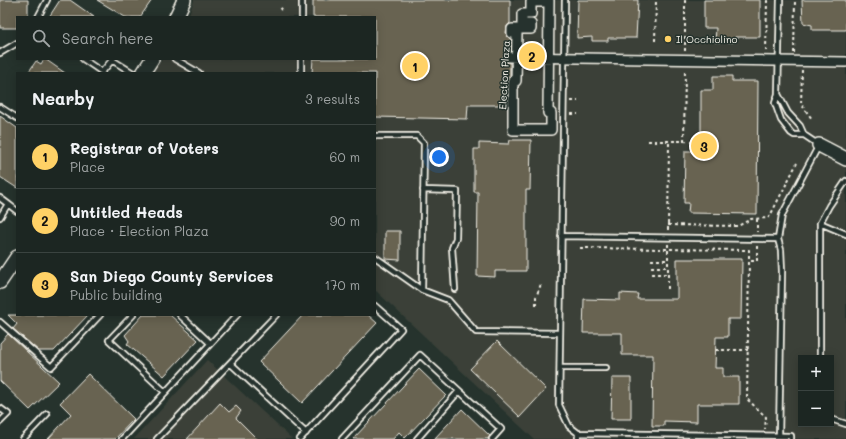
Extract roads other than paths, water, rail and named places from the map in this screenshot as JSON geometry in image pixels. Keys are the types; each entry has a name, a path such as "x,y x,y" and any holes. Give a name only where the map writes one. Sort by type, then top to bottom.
{"street":[{"path":"176,16 184,0"},
{"name":"Election Plaza","path":"544,0 544,2 532,2 531,14 522,14 522,24 531,24 531,29 512,28 512,33 517,33 513,57 516,81 513,81 513,130 551,130 551,113 548,113 550,0"},
{"path":"513,57 846,62"},
{"path":"144,72 151,60"},
{"path":"819,145 846,159"},
{"path":"0,282 16,259"}],"lane":[{"path":"39,16 47,0"},
{"path":"302,0 302,16"},
{"path":"564,0 559,405 569,426 578,433 791,436 791,439"},
{"path":"780,0 778,94 775,103 781,120 791,133 794,135 804,135"},
{"path":"0,54 16,44"},
{"path":"84,60 102,72 113,60 131,72"},
{"path":"177,60 197,72"},
{"path":"301,60 301,72"},
{"path":"778,94 788,114 800,126 804,135 819,145 782,216 778,239 781,250 782,271 779,436"},
{"path":"0,107 16,117"},
{"path":"376,136 417,136 424,143 422,290"},
{"path":"820,355 820,223 829,206 846,181"},
{"path":"423,190 457,191 456,238 452,248 455,289"},
{"path":"0,198 16,210"},
{"path":"0,217 8,204"},
{"path":"820,223 846,234"},
{"path":"561,236 778,239"},
{"path":"376,258 422,290 448,300 476,332 560,333"},
{"path":"300,439 401,329 376,307"},
{"path":"0,322 51,367 99,316"},
{"path":"132,316 109,340 165,392"},
{"path":"181,316 210,343"},
{"path":"122,439 236,316"},
{"path":"157,439 275,316"},
{"path":"342,439 420,355 501,429 492,439"},
{"path":"230,363 306,433"},
{"path":"560,368 606,368"},
{"path":"417,439 459,391"},
{"path":"0,408 8,414 0,422"},
{"path":"23,439 47,414"},
{"path":"834,420 846,424"},
{"path":"578,433 578,439"}],"place":[{"name":"Il Occhiolino","path":"668,39"},
{"name":"Untitled Heads","path":"532,56"},
{"name":"Registrar of Voters","path":"415,66"},
{"name":"San Diego County Services","path":"704,146"}]}
